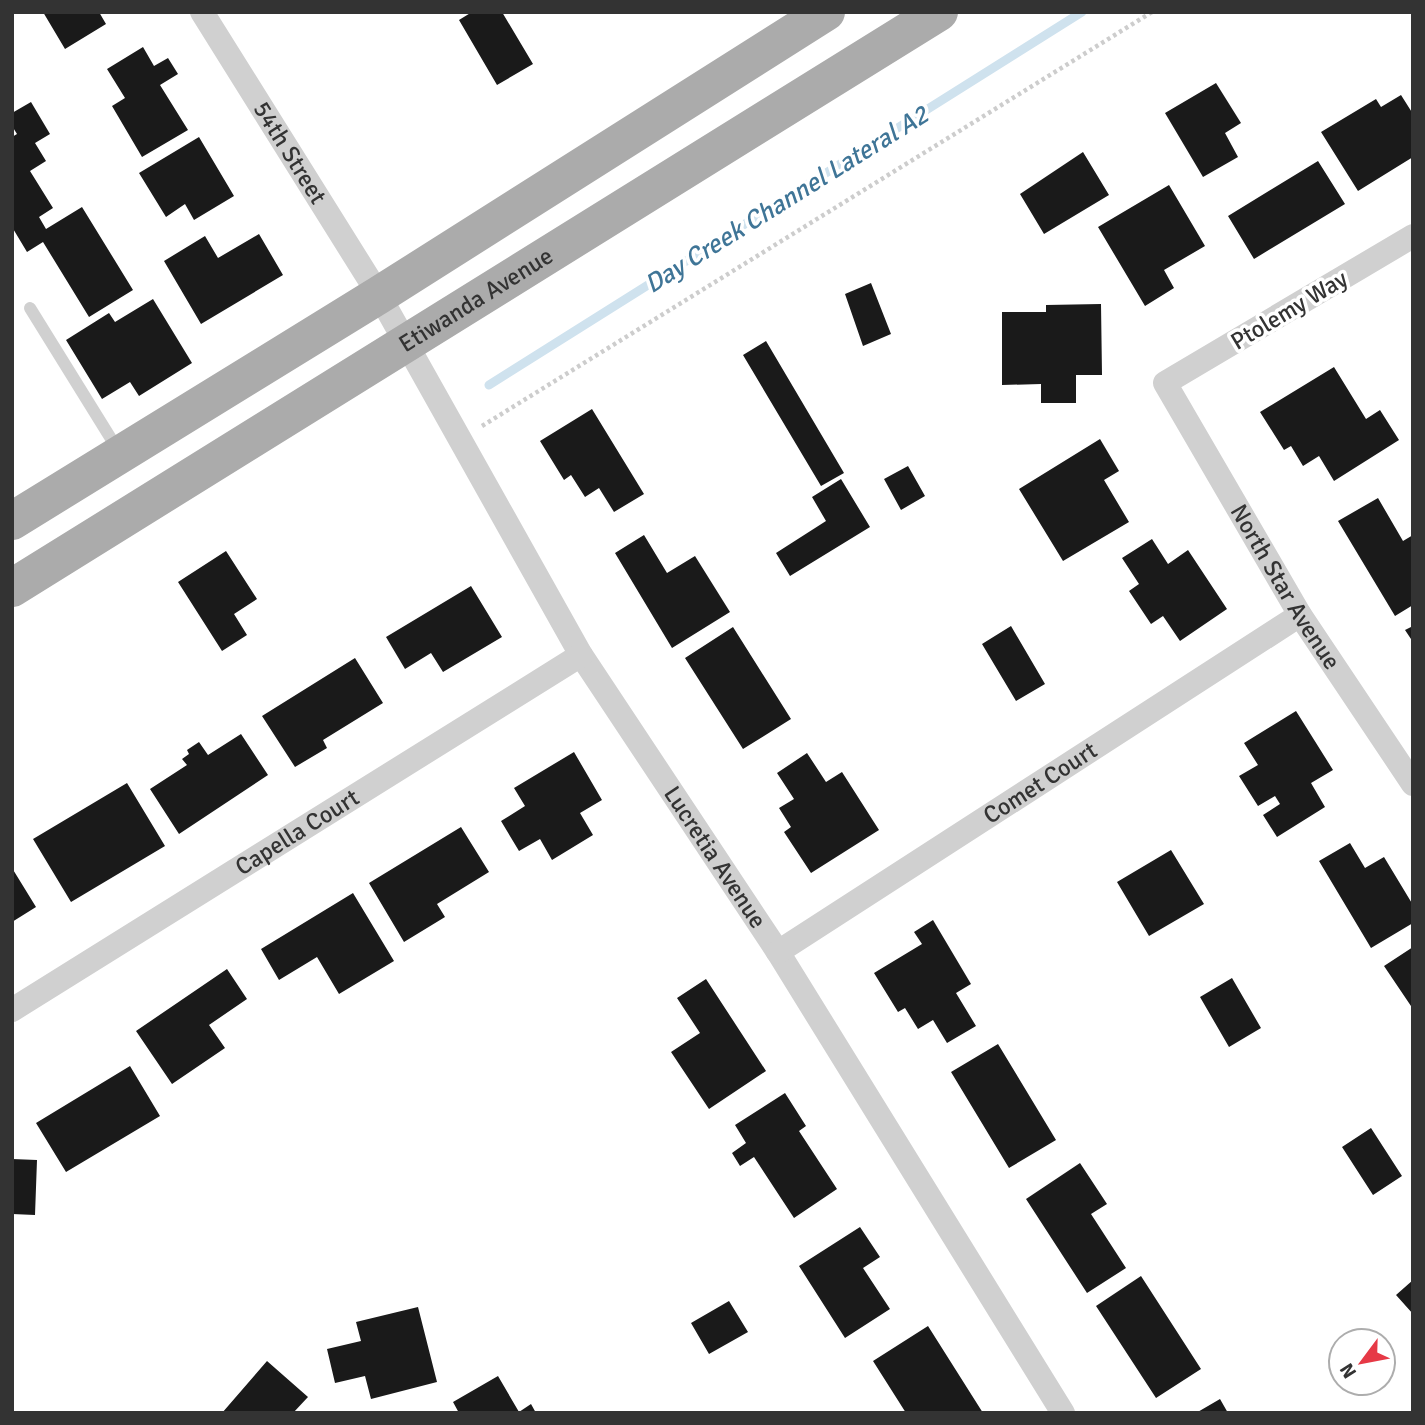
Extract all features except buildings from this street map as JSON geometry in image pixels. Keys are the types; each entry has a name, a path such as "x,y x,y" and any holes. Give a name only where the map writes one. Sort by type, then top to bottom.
{"main road":[{"path":"12,522 379,295 826,12"},
{"name":"Etiwanda Avenue","path":"12,588 939,12"}],"street":[{"name":"54th Street","path":"202,12 379,295"},
{"name":"Ptolemy Way","path":"1165,383 1413,236"},
{"name":"Lucretia Avenue","path":"379,295 581,655 778,952 1063,1413"},
{"name":"North Star Avenue","path":"1165,383 1300,615 1413,784"},
{"name":"Comet Court","path":"778,952 1300,615"},
{"name":"Capella Court","path":"12,1010 581,655"}],"lane":[{"path":"30,307 120,454"}],"path":[{"path":"460,438 1152,12"}],"waterway":[{"name":"Day Creek Channel Lateral A2","path":"489,385 1082,12"}]}
